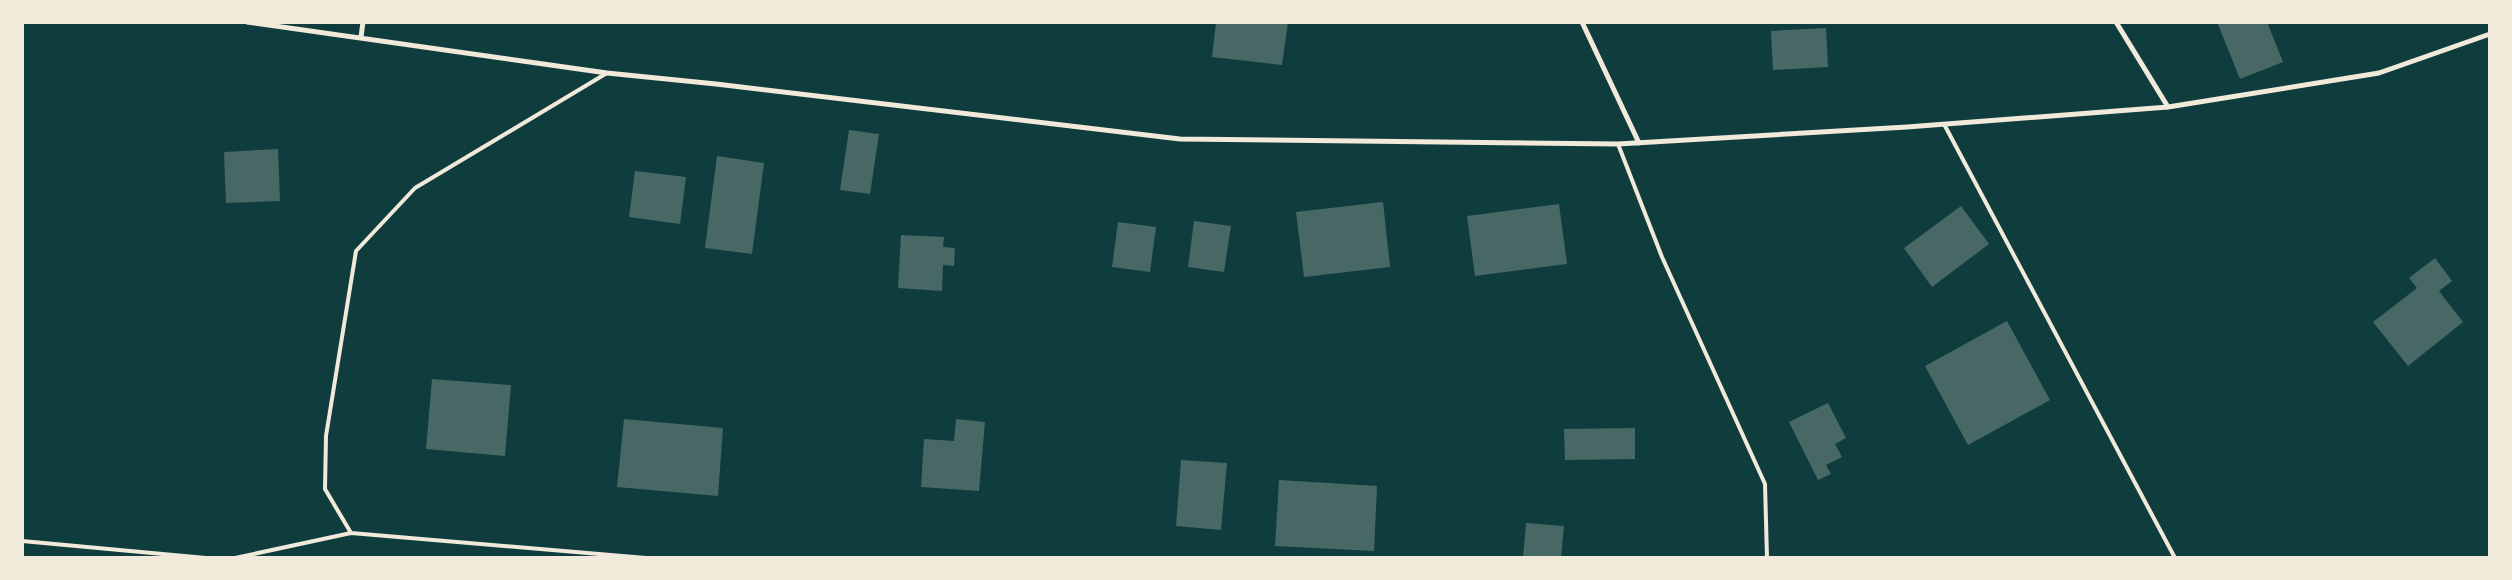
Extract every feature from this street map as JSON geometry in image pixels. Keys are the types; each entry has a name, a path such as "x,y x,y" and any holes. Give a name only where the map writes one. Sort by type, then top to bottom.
{"street":[{"path":"247,22 607,73 726,85 1180,139 1618,144 1944,124 2168,107 2378,73 2490,34"},
{"path":"361,37 363,22"},
{"path":"1582,22 1639,143"},
{"path":"2116,22 2168,107"}],"lane":[{"path":"351,533 326,489 326,436 356,252 415,188 607,73"},
{"path":"1944,124 2176,558"},
{"path":"1618,144 1662,257 1764,484 1766,558"},
{"path":"235,558 351,533 646,558"},
{"path":"22,541 206,558"}],"building":[{"path":"1216,22 1288,22 1282,65 1212,57"},
{"path":"2217,22 2267,22 2283,62 2240,79"},
{"path":"1826,28 1828,67 1773,70 1771,31"},
{"path":"849,130 879,134 870,194 840,190"},
{"path":"278,149 280,201 226,203 224,152"},
{"path":"717,156 764,163 752,254 705,248"},
{"path":"635,171 686,177 680,224 629,217"},
{"path":"1383,202 1390,267 1304,277 1296,212"},
{"path":"1559,204 1567,264 1475,276 1467,216"},
{"path":"1961,206 1989,244 1932,287 1904,248"},
{"path":"1194,221 1231,226 1224,272 1188,267"},
{"path":"1118,222 1156,227 1150,272 1112,267"},
{"path":"901,235 944,237 943,247 955,248 954,266 943,265 942,291 898,288"},
{"path":"2435,258 2452,281 2439,291 2463,322 2408,366 2373,322 2417,288 2409,278"},
{"path":"2007,321 2050,400 1968,445 1925,366"},
{"path":"432,379 511,385 505,456 426,449"},
{"path":"1828,403 1846,438 1835,444 1842,457 1826,465 1831,474 1818,480 1789,422"},
{"path":"624,419 723,428 718,496 617,487"},
{"path":"956,419 985,422 979,491 921,487 924,439 954,441"},
{"path":"1635,428 1635,459 1565,460 1564,429"},
{"path":"1181,460 1227,463 1221,530 1176,526"},
{"path":"1279,480 1377,486 1374,551 1275,546"},
{"path":"1526,523 1564,526 1561,558 1523,558"}]}
